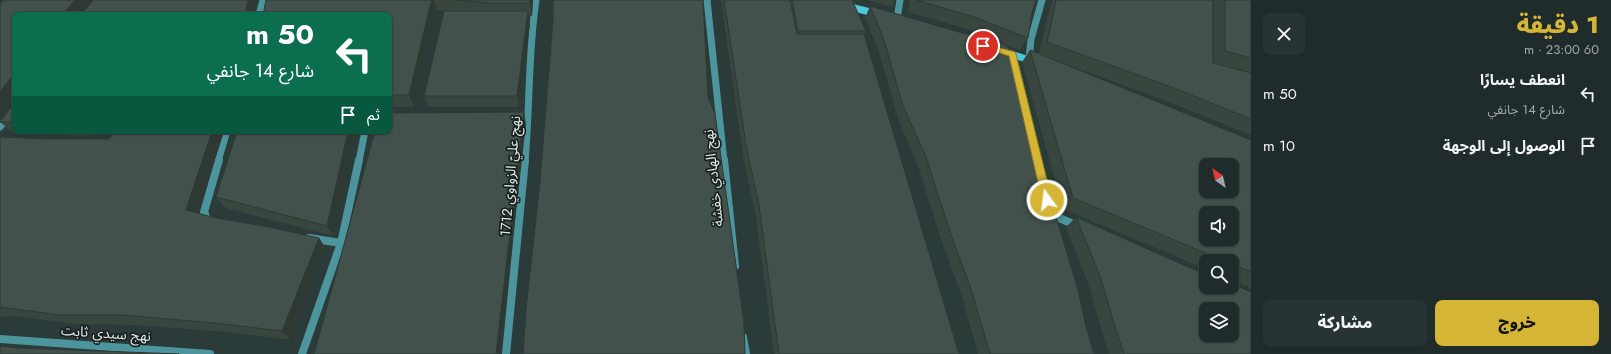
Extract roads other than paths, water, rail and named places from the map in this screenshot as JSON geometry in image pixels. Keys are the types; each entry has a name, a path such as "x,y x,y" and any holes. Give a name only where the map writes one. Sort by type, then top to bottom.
{"street":[{"path":"260,12 263,0"},
{"name":"نهج عليّ الزواوي 1712","path":"506,354 536,0"},
{"name":"نهج الهادي خفشة","path":"707,0 736,276"},
{"path":"823,0 854,11 893,18 900,0"},
{"path":"1029,60 1031,39 1042,0"},
{"path":"998,50 1044,66"},
{"path":"1012,54 1020,85"},
{"path":"0,127 12,112"},
{"path":"223,223 207,220 204,212 226,134"},
{"path":"302,354 341,243 364,134"},
{"path":"1055,229 1049,210 1086,229"},
{"path":"302,237 341,243"},
{"path":"742,331 746,354"},
{"name":"نهج سيدي ثابت","path":"0,339 210,354"}]}
